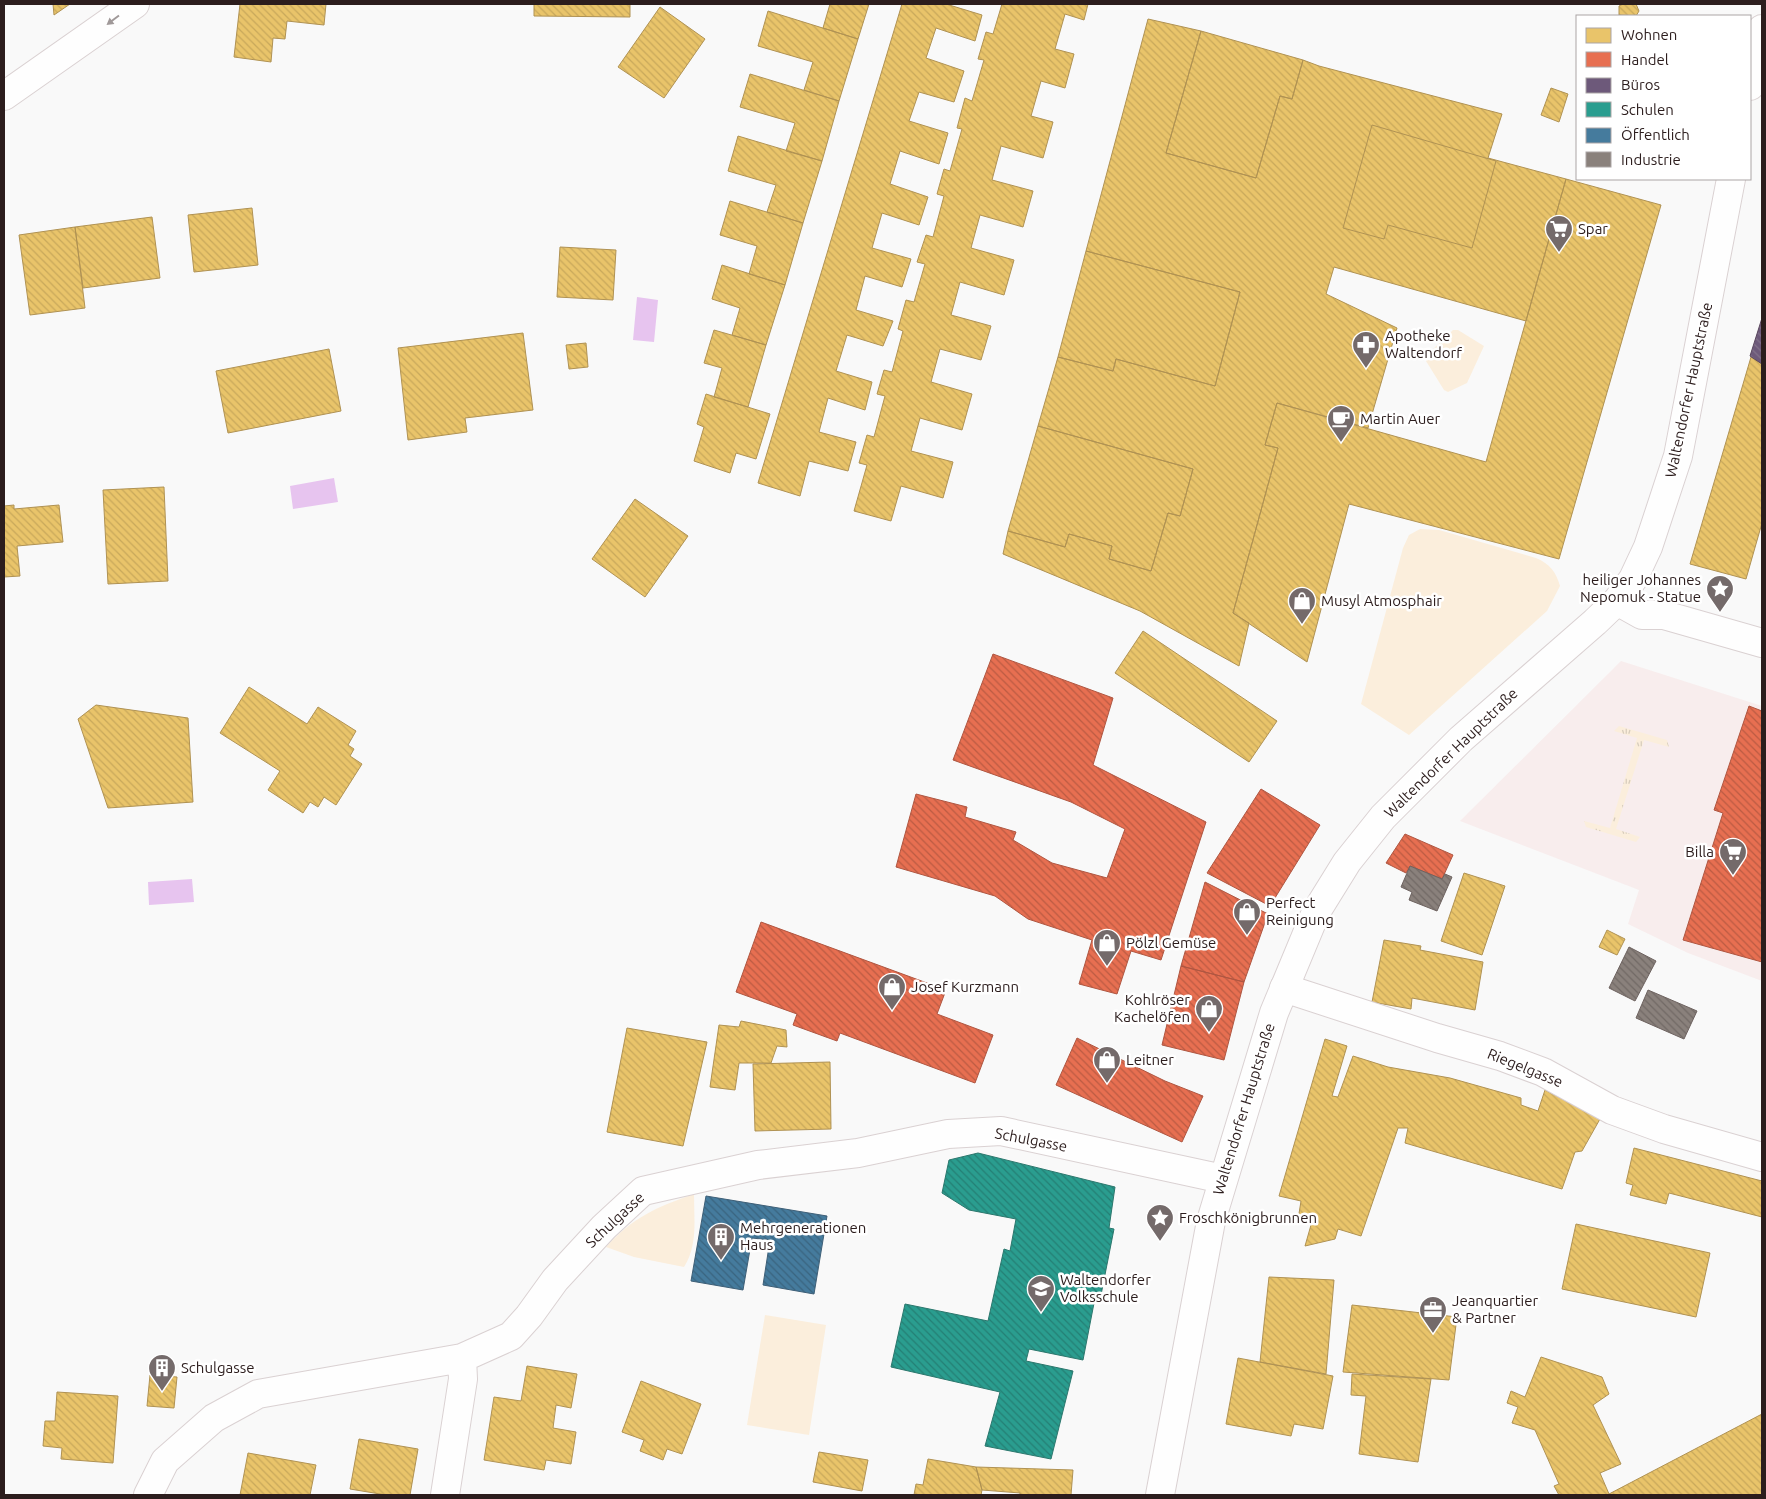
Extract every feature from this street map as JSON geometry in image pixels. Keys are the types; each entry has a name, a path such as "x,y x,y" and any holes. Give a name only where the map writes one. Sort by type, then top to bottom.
{"street":[{"path":"4,96 135,4"},
{"path":"1751,81 1762,29"},
{"name":"Waltendorfer Hauptstraße","path":"1160,1495 1205,1243 1274,1013 1316,912 1347,862 1383,817 1461,739 1595,622 1617,601 1633,579 1648,547 1678,456 1731,180"},
{"path":"1617,601 1642,614 1664,615 1762,643"},
{"name":"Riegelgasse","path":"1284,988 1437,1038 1500,1056 1543,1072 1612,1110 1664,1129 1762,1157"},
{"name":"Schulgasse","path":"148,1495 165,1461 214,1418 258,1394 462,1358 511,1336 529,1316 555,1280 604,1227 643,1191 758,1165 858,1153 948,1134 1001,1131 1223,1179"},
{"path":"445,1495 463,1379 462,1358"}],"shaded area":[{"path":"637,297 658,300 654,342 633,340"},
{"path":"334,478 338,502 293,509 290,486"},
{"path":"1621,661 1762,706 1762,981 1688,953 1628,924 1639,890 1460,821"},
{"path":"192,879 194,902 149,905 148,882"}],"green space":[{"path":"1453,330 1458,330 1484,346 1467,383 1448,392 1444,390 1426,361 1428,354"},
{"path":"1420,529 1439,530 1536,558 1552,569 1560,586 1547,611 1409,735 1361,704 1403,548 1409,535"},
{"path":"1619,726 1667,740 1669,747 1644,740 1616,829 1640,837 1636,842 1586,827 1584,821 1610,828 1637,738 1614,731"},
{"path":"694,1194 695,1222 693,1241 684,1267 634,1257 606,1247 636,1220 668,1204"},
{"path":"765,1315 826,1325 809,1435 747,1425"}],"building: Wohnen":[{"path":"53,4 70,4 54,15"},
{"path":"240,4 326,4 324,25 287,21 285,39 273,38 271,62 234,57"},
{"path":"534,4 630,4 630,17 534,16"},
{"path":"830,4 869,4 858,39 823,28"},
{"path":"902,4 946,4 982,15 975,41 936,28 926,58 964,71 954,102 919,92 909,121 948,133 939,164 900,151 890,184 928,197 919,225 882,213 872,248 911,259 902,287 865,276 856,310 893,321 883,346 847,335 836,371 872,382 865,410 828,398 819,432 856,442 848,471 809,461 800,496 758,483"},
{"path":"1002,4 1088,4 1084,20 1065,14 1055,49 1074,54 1065,88 1041,81 1031,116 1053,122 1043,158 1001,146 992,180 1033,191 1023,227 980,215 971,248 1014,260 1004,295 960,282 951,315 991,326 981,360 940,349 931,382 972,394 962,430 920,418 911,451 953,462 943,498 901,486 891,521 854,511 867,465 859,463 867,435 874,437 885,396 877,394 884,370 892,372 903,331 898,329 906,300 914,302 925,264 917,262 926,235 933,237 944,196 937,194 944,169 950,171 962,129 957,128 965,98 972,101 984,60 978,59 986,32 993,34"},
{"path":"1623,4 1636,4 1639,11 1637,15 1619,15 1619,6"},
{"path":"660,7 705,39 664,98 618,67"},
{"path":"768,11 858,39 839,101 804,90 813,62 758,46"},
{"path":"1148,19 1201,31 1166,153 1256,178 1280,96 1292,99 1303,60 1319,66 1502,114 1488,158 1566,179 1526,321 1334,267 1326,294 1397,328 1368,428 1277,403 1265,445 1278,448 1233,613 1249,623 1239,666 1140,611 1003,554 1008,531 1065,547 1069,534 1112,546 1109,559 1151,571 1168,513 1180,516 1193,469 1038,426 1058,357 1113,371 1116,359 1215,386 1240,292 1086,251"},
{"path":"1201,31 1303,60 1292,99 1280,96 1256,178 1166,153"},
{"path":"750,74 839,101 822,161 786,151 795,123 740,107"},
{"path":"1551,88 1568,94 1559,122 1541,115"},
{"path":"1372,125 1496,161 1472,248 1388,225 1384,239 1343,228"},
{"path":"738,136 822,161 803,223 767,212 776,185 728,171"},
{"path":"1566,179 1661,205 1559,559 1349,504 1307,662 1233,613 1278,448 1265,445 1277,403 1486,462"},
{"path":"730,201 803,223 785,285 749,274 757,246 720,235"},
{"path":"252,208 258,265 194,272 188,215"},
{"path":"152,217 160,278 83,288 75,227"},
{"path":"75,227 85,308 30,315 19,235"},
{"path":"560,247 616,250 613,300 557,297"},
{"path":"1086,251 1240,292 1215,386 1116,359 1113,371 1058,357"},
{"path":"722,265 785,285 766,345 732,335 740,308 712,299"},
{"path":"714,330 766,345 748,407 714,397 722,368 704,363"},
{"path":"523,333 533,410 465,418 467,432 408,440 398,348"},
{"path":"586,343 588,367 569,369 566,345"},
{"path":"329,349 341,411 228,433 216,371"},
{"path":"1751,357 1762,364 1762,523 1746,579 1690,564"},
{"path":"706,394 770,414 756,459 736,453 730,473 694,461 704,427 697,424"},
{"path":"1038,426 1193,469 1180,516 1168,513 1151,571 1109,559 1112,546 1069,534 1065,547 1008,531"},
{"path":"164,487 168,581 108,584 103,490"},
{"path":"635,499 688,536 645,597 592,559"},
{"path":"14,505 14,509 59,505 63,542 17,546 20,576 4,577 4,506"},
{"path":"1143,631 1277,721 1249,762 1115,673"},
{"path":"249,687 307,724 318,707 356,731 348,745 354,749 350,756 362,764 336,805 324,797 318,807 310,802 303,813 268,790 280,771 220,733"},
{"path":"96,705 188,718 193,802 108,808 78,719"},
{"path":"1464,873 1505,886 1482,955 1441,941"},
{"path":"1607,930 1625,939 1617,955 1599,947"},
{"path":"1384,940 1421,946 1420,950 1483,962 1475,1010 1412,998 1411,1009 1372,1002"},
{"path":"741,1021 786,1030 787,1047 777,1046 771,1063 739,1063 735,1090 710,1087 719,1025 739,1027"},
{"path":"627,1028 707,1042 683,1146 607,1132"},
{"path":"1325,1039 1347,1046 1332,1096 1338,1097 1353,1056 1388,1067 1450,1078 1521,1098 1521,1105 1538,1111 1545,1090 1600,1119 1582,1151 1575,1152 1562,1189 1405,1143 1408,1128 1398,1128 1361,1236 1338,1229 1335,1239 1305,1246 1311,1225 1298,1220 1301,1201 1279,1196"},
{"path":"830,1062 831,1129 755,1131 753,1064"},
{"path":"1634,1148 1762,1181 1762,1217 1669,1193 1666,1204 1630,1195 1633,1185 1626,1183"},
{"path":"1576,1224 1710,1253 1696,1317 1562,1289"},
{"path":"1269,1277 1334,1280 1326,1374 1260,1362"},
{"path":"1352,1305 1457,1317 1449,1380 1343,1372"},
{"path":"1541,1357 1602,1377 1609,1394 1593,1405 1621,1464 1600,1473 1609,1494 1762,1414 1762,1495 1559,1495 1554,1486 1559,1484 1535,1430 1512,1423 1518,1407 1507,1403 1511,1391 1525,1397"},
{"path":"1238,1358 1333,1376 1323,1429 1294,1424 1291,1436 1226,1424"},
{"path":"527,1366 577,1374 571,1408 556,1405 553,1428 576,1432 571,1464 546,1460 544,1470 484,1460 494,1397 521,1401"},
{"path":"1352,1374 1431,1379 1418,1462 1359,1454 1366,1396 1351,1395"},
{"name":"Schulgasse","path":"150,1375 177,1377 174,1408 147,1406"},
{"path":"641,1381 701,1404 682,1454 667,1449 663,1460 640,1451 644,1440 622,1432"},
{"path":"57,1392 118,1396 113,1463 61,1459 62,1448 43,1446 45,1421 55,1421"},
{"path":"359,1439 418,1449 410,1495 386,1495 350,1489"},
{"path":"819,1452 868,1460 862,1491 813,1482"},
{"path":"248,1453 316,1465 310,1495 240,1495"},
{"path":"928,1459 976,1467 982,1490 981,1495 914,1495 916,1484 923,1485"},
{"path":"976,1467 1073,1470 1071,1495 1020,1495 1020,1493 982,1490"}],"building: Handel":[{"path":"993,654 1113,698 1093,765 1206,822 1161,960 1131,951 1117,994 1079,984 1092,940 1028,919 995,896 896,867 916,794 967,807 965,817 1016,832 1013,840 1052,863 1107,878 1125,829 1071,802 953,760"},
{"name":"Billa","path":"1749,706 1762,711 1762,962 1683,940 1723,813 1714,810"},
{"path":"1261,789 1320,825 1270,906 1207,873"},
{"path":"1405,834 1453,855 1442,879 1410,866 1406,873 1386,863"},
{"path":"1205,882 1268,914 1244,982 1181,966"},
{"path":"761,922 946,990 937,1014 993,1035 975,1083 840,1033 837,1041 793,1025 797,1014 736,992"},
{"path":"1181,966 1244,982 1224,1060 1162,1045"},
{"path":"1077,1038 1165,1081 1203,1096 1182,1142 1056,1085"}],"building: Büros":[{"path":"1762,318 1762,364 1750,356"}],"building: Schulen":[{"name":"Waltendorfer Volksschule","path":"978,1153 1115,1187 1109,1228 1114,1229 1100,1300 1095,1298 1083,1360 1029,1349 1026,1361 1073,1371 1051,1459 985,1446 1000,1392 891,1367 905,1304 988,1321 1004,1249 1010,1251 1016,1219 969,1210 942,1193 949,1160"}],"building: Öffentlich":[{"name":"Mehrgenerationen Haus","path":"706,1196 827,1216 814,1294 763,1285 770,1240 752,1238 743,1290 691,1281"}],"building: Industrie":[{"path":"1410,866 1442,879 1445,874 1452,877 1437,911 1409,900 1412,892 1401,887"},
{"path":"1629,947 1656,961 1635,1001 1609,988"},
{"path":"1648,990 1697,1011 1684,1039 1636,1018"}],"place":[{"name":"Spar","path":"1559,253"},
{"name":"Apotheke Waltendorf","path":"1366,369"},
{"name":"Martin Auer","path":"1341,443"},
{"name":"heiliger Johannes Nepomuk - Statue","path":"1720,613"},
{"name":"Musyl Atmosphair","path":"1302,625"},
{"name":"Billa","path":"1733,876"},
{"name":"Perfect Reinigung","path":"1247,936"},
{"name":"Pölzl Gemüse","path":"1107,967"},
{"name":"Josef Kurzmann","path":"892,1011"},
{"name":"Kohlröser Kachelöfen","path":"1209,1033"},
{"name":"Leitner","path":"1107,1084"},
{"name":"Froschkönigbrunnen","path":"1160,1242"},
{"name":"Mehrgenerationen Haus","path":"721,1261"},
{"name":"Waltendorfer Volksschule","path":"1041,1313"},
{"name":"Jeanquartier & Partner","path":"1433,1334"},
{"name":"Schulgasse","path":"162,1392"}]}
